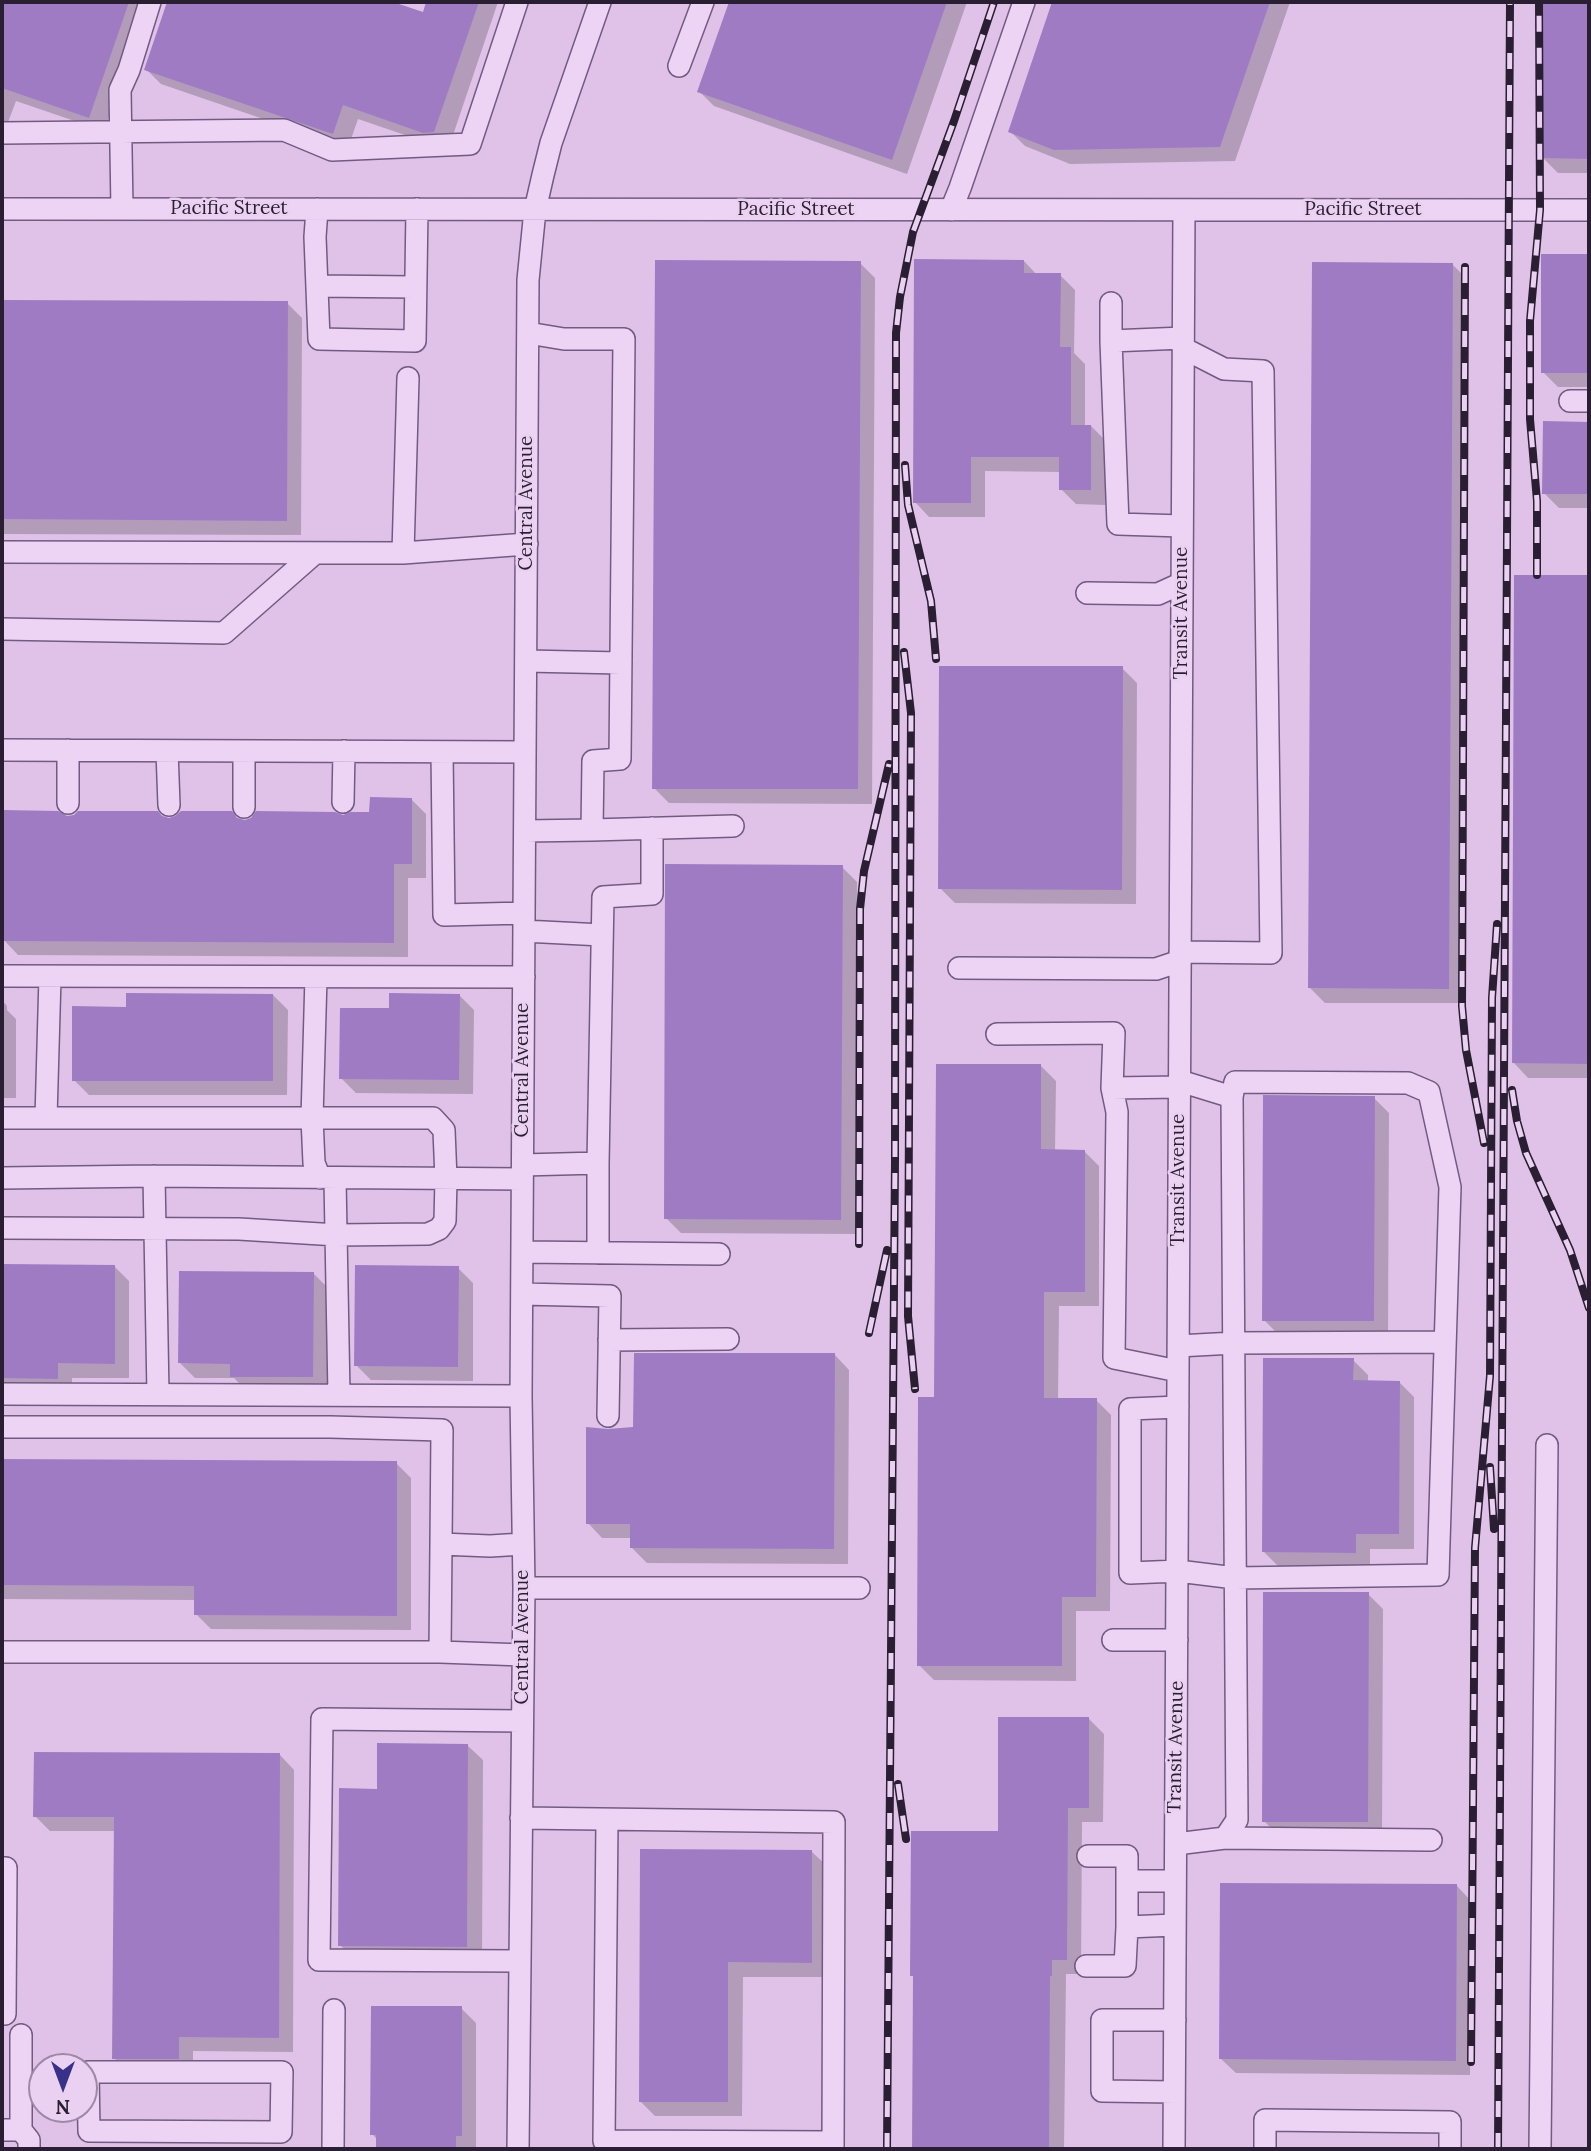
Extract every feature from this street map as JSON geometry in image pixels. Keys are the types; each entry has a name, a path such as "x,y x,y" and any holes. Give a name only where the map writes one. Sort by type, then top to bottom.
{"street":[{"path":"122,209 120,90 150,2"},
{"path":"2,133 285,130 332,150 470,144 517,2"},
{"name":"Central Avenue","path":"518,2149 524,1588 522,1172 530,259 536,210 551,143 600,2"},
{"path":"679,66 703,2"},
{"path":"951,210 1024,2"},
{"name":"Pacific Street","path":"2,209 1589,210"},
{"path":"317,209 315,236 318,339 415,341 417,209"},
{"name":"Transit Avenue","path":"1174,2149 1184,210"},
{"path":"318,286 414,287"},
{"path":"1111,303 1118,524 1182,526"},
{"path":"528,333 564,339 624,339 620,759 593,761 592,830"},
{"path":"959,968 1156,969 1180,957 1271,953 1263,371 1224,369 1184,343 1111,341"},
{"path":"403,553 408,378"},
{"path":"2,552 403,553 527,544"},
{"path":"2,629 225,633 315,553"},
{"path":"1087,593 1158,594 1182,583"},
{"path":"526,661 621,663"},
{"path":"2,750 525,752"},
{"path":"68,750 68,803"},
{"path":"167,751 169,805"},
{"path":"244,751 244,807"},
{"path":"343,802 344,751"},
{"path":"442,752 444,915 524,922 602,935"},
{"path":"525,831 733,826"},
{"path":"598,1253 603,897 652,894 652,828"},
{"path":"2,976 524,977"},
{"path":"46,1118 50,977"},
{"path":"316,977 312,1118 314,1163 328,1178 337,1235 339,1395"},
{"path":"997,1034 1114,1033 1112,1088 1117,1112 1114,1358 1178,1371"},
{"path":"1178,1406 1130,1409 1130,1573 1178,1571 1235,1578 1438,1575 1450,1187 1429,1092 1408,1083 1235,1082 1233,1097 1235,1578 1237,1820 1225,1838"},
{"path":"1112,1088 1180,1084 1233,1097"},
{"path":"2,1118 433,1118 444,1130 446,1179 444,1221 439,1229 428,1234 337,1235 239,1229 2,1228"},
{"path":"2,1178 154,1176 446,1179 598,1163"},
{"path":"154,1176 158,1394"},
{"path":"522,1252 719,1254"},
{"path":"522,1294 610,1296 608,1416"},
{"path":"609,1340 728,1339"},
{"path":"1178,1346 1234,1343 1445,1342"},
{"path":"2,1394 521,1396"},
{"path":"2,1427 330,1427 442,1430 440,1652"},
{"path":"1540,2149 1547,1445"},
{"path":"441,1544 523,1544"},
{"path":"524,1588 859,1588"},
{"path":"1113,1640 1177,1640"},
{"path":"2,1651 440,1652 523,1655"},
{"path":"519,1961 318,1960 322,1719 522,1721"},
{"path":"521,1818 607,1819 834,1822 833,2146 604,2141 607,1819"},
{"path":"1176,1844 1225,1838 1431,1840"},
{"path":"1086,1966 1125,1966 1127,1927 1127,1856 1088,1856"},
{"path":"2,1868 6,1868 5,2014"},
{"path":"1127,1881 1175,1881"},
{"path":"1127,1927 1175,1925"},
{"path":"333,2149 334,2010"},
{"path":"1174,2092 1102,2091 1102,2020 1175,2020"},
{"path":"17,2137 21,2035"},
{"path":"89,2072 282,2072 281,2132 126,2140 89,2131 89,2072"},
{"path":"1265,2149 1265,2120 1450,2122 1450,2149"}],"building":[{"path":"2,2 129,2 89,118 2,88"},
{"path":"167,2 393,2 423,12 426,2 479,2 434,132 423,133 343,105 333,134 144,70"},
{"path":"729,2 947,2 892,160 697,92"},
{"path":"1052,2 1270,2 1220,147 1054,150 1008,132"},
{"path":"1542,2 1589,2 1589,159 1542,158"},
{"path":"1541,254 1589,254 1589,373 1541,373"},
{"path":"914,259 1024,260 1024,273 1061,273 1060,347 1071,347 1071,425 1091,425 1091,490 1059,490 1059,457 971,457 971,503 913,503"},
{"path":"655,260 861,261 858,789 652,789"},
{"path":"1312,262 1453,263 1449,989 1308,988"},
{"path":"2,300 288,301 287,521 2,519"},
{"path":"1543,421 1589,422 1589,494 1542,494"},
{"path":"1514,575 1589,575 1589,1064 1512,1063"},
{"path":"939,666 1123,666 1122,890 938,889"},
{"path":"370,797 412,798 412,864 394,864 394,943 2,941 2,810 58,811 67,816 78,811 158,811 169,818 181,811 232,811 237,818 245,820 251,818 256,811 335,812 343,815 369,812"},
{"path":"665,864 843,865 841,1220 664,1219"},
{"path":"126,993 273,994 273,1081 72,1081 72,1006 126,1007"},
{"path":"389,993 460,994 459,1080 339,1079 340,1008 389,1008"},
{"path":"936,1064 1041,1064 1041,1149 1085,1150 1085,1292 1044,1292 1044,1398 1097,1398 1096,1597 1062,1597 1062,1666 917,1666 918,1397 934,1397"},
{"path":"1263,1095 1375,1096 1374,1321 1262,1321"},
{"path":"2,1264 115,1265 115,1364 58,1363 58,1379 2,1378"},
{"path":"355,1265 459,1266 458,1367 354,1366"},
{"path":"179,1271 314,1272 313,1377 230,1377 230,1364 178,1363"},
{"path":"634,1353 835,1353 834,1549 630,1548 630,1524 586,1524 586,1427 633,1427"},
{"path":"1263,1358 1354,1358 1353,1380 1400,1381 1399,1534 1356,1534 1356,1553 1262,1552"},
{"path":"2,1459 397,1461 397,1616 194,1615 194,1586 2,1585"},
{"path":"1263,1592 1369,1592 1368,1822 1262,1822"},
{"path":"998,1717 1089,1717 1089,1808 1068,1808 1067,1960 1052,1960 1050,1976 1049,2149 912,2149 911,1831 998,1831"},
{"path":"377,1743 468,1744 467,1947 338,1946 339,1788 377,1789"},
{"path":"34,1752 280,1753 279,2038 179,2037 179,2059 112,2059 114,1817 33,1817"},
{"path":"640,1849 812,1850 812,1963 728,1962 728,2102 639,2102"},
{"path":"1220,1883 1457,1884 1456,2061 1219,2059"},
{"path":"371,2006 462,2006 462,2136 456,2136 456,2149 376,2149 376,2135 370,2135"}],"railway":[{"path":"887,2149 895,1160 896,333 913,232 994,2"},
{"path":"1498,2149 1510,2"},
{"path":"1537,575 1537,501 1530,419 1530,321 1540,210 1539,2"},
{"path":"1465,267 1462,1006 1466,1050 1484,1143"},
{"path":"905,465 908,505 931,601 936,659"},
{"path":"904,652 911,713 908,1316 915,1389"},
{"path":"859,1244 860,909 864,871 889,764"},
{"path":"1471,2062 1475,1548 1490,1376 1492,998 1497,924"},
{"path":"1512,1090 1526,1153 1570,1250 1589,1308"},
{"path":"869,1333 887,1250"},
{"path":"1490,1467 1494,1529"},
{"path":"898,1784 906,1839"}]}
